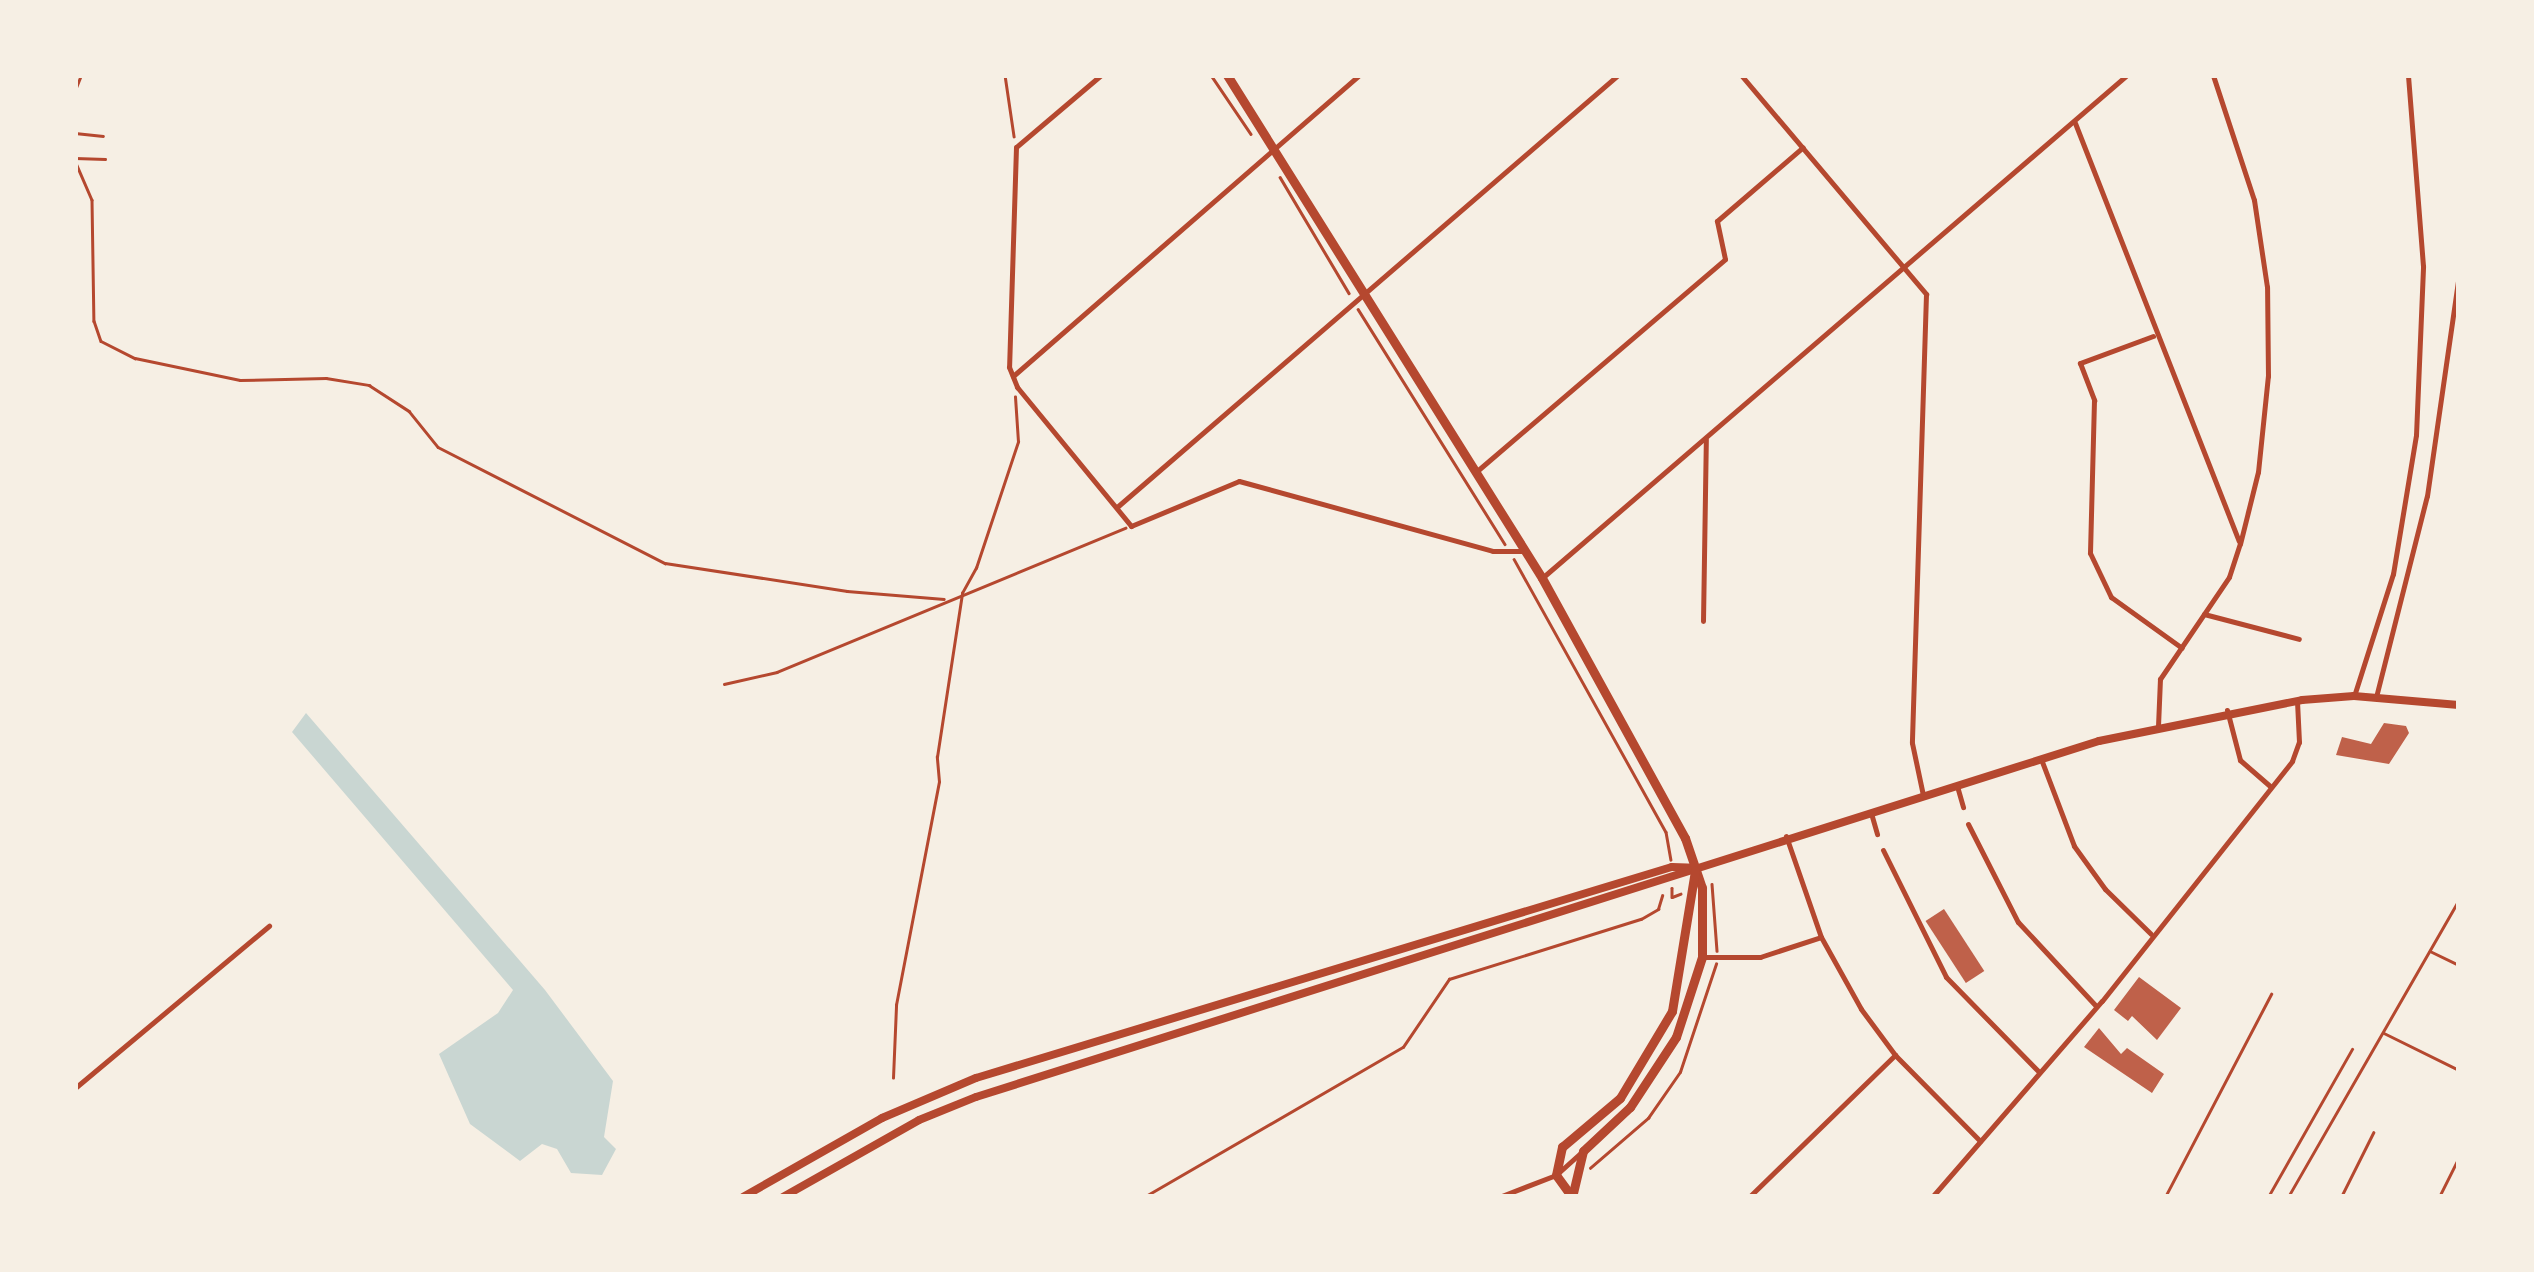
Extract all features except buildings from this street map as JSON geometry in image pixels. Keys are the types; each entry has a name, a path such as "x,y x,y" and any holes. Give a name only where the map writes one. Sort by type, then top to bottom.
{"main road":[{"path":"1227,75 1274,148 1360,300 1477,471 1542,578 1695,868 1704,910 1702,957 1662,1062 1630,1107 1583,1150 1572,1197"},
{"path":"783,1197 961,1103 1672,882 1695,868 1786,836 2040,759 2227,710 2296,700 2354,696 2459,704"},
{"path":"742,1197 882,1118 962,1083 1672,867 1695,868"},
{"path":"1572,1197 1556,1176 1562,1147 1620,1098 1661,1037 1683,968 1695,868"}],"street":[{"path":"1102,75 1016,146 1013,376 1131,526 1239,481 1511,553 1526,552"},
{"path":"1013,376 1359,75"},
{"path":"1116,508 1618,75"},
{"path":"1740,75 1926,294 1912,744 1923,795"},
{"path":"1542,578 2127,75"},
{"path":"2158,726 2156,692 2230,576 2240,544 2265,413 2268,287 2254,200 2213,75"},
{"path":"2354,696 2393,574 2416,435 2423,266 2408,75"},
{"path":"2074,123 2154,336 2240,544"},
{"path":"1477,471 1725,259 1717,221 1802,146"},
{"path":"2376,697 2423,515 2459,275"},
{"path":"2154,336 2080,363 2094,400 2090,553 2111,597 2182,648"},
{"path":"1703,621 1706,439"},
{"path":"2204,614 2298,639"},
{"path":"1937,1195 2096,1006 2270,786 2298,747 2296,700"},
{"path":"2227,710 2240,760 2270,786"},
{"path":"2040,759 2074,846 2105,889 2151,934"},
{"path":"1956,785 1963,807"},
{"path":"1870,811 1877,834"},
{"path":"1968,824 2018,922 2096,1006"},
{"path":"1786,836 1821,937 1896,1055 1980,1142"},
{"path":"1882,850 1946,978 2038,1071"},
{"path":"75,1088 269,926"},
{"path":"1702,957 1760,956 1821,937"},
{"path":"1749,1197 1896,1055"},
{"path":"1499,1197 1556,1176 1583,1150"}],"lane":[{"path":"75,90 81,75"},
{"path":"75,133 103,136"},
{"path":"75,160 105,160"}],"path":[{"path":"1005,75 1014,136"},
{"path":"1211,75 1248,133 1258,138"},
{"path":"75,160 92,200 94,320 101,341 136,358 240,380 326,378 370,385 409,411 438,447 664,563 944,599"},
{"path":"1279,170 1280,185 1360,300 1511,553 1666,832 1672,867"},
{"path":"894,1078 896,1005 937,799 962,593 976,568 1018,442 1018,410 1009,388"},
{"path":"724,684 778,672 944,599 1131,526"},
{"path":"1144,1197 1403,1047 1449,979 1641,919 1658,910 1662,896"},
{"path":"2288,1197 2459,900"},
{"path":"2430,950 2459,965"},
{"path":"2165,1197 2271,994"},
{"path":"2384,1032 2459,1070"},
{"path":"2268,1197 2352,1049"},
{"path":"2341,1197 2373,1133"},
{"path":"2439,1197 2459,1157"}],"shaded area":[{"path":"306,713 545,990 613,1081 604,1137 616,1149 602,1175 571,1173 557,1149 542,1144 520,1161 470,1124 439,1054 498,1013 513,990 292,732"}]}
